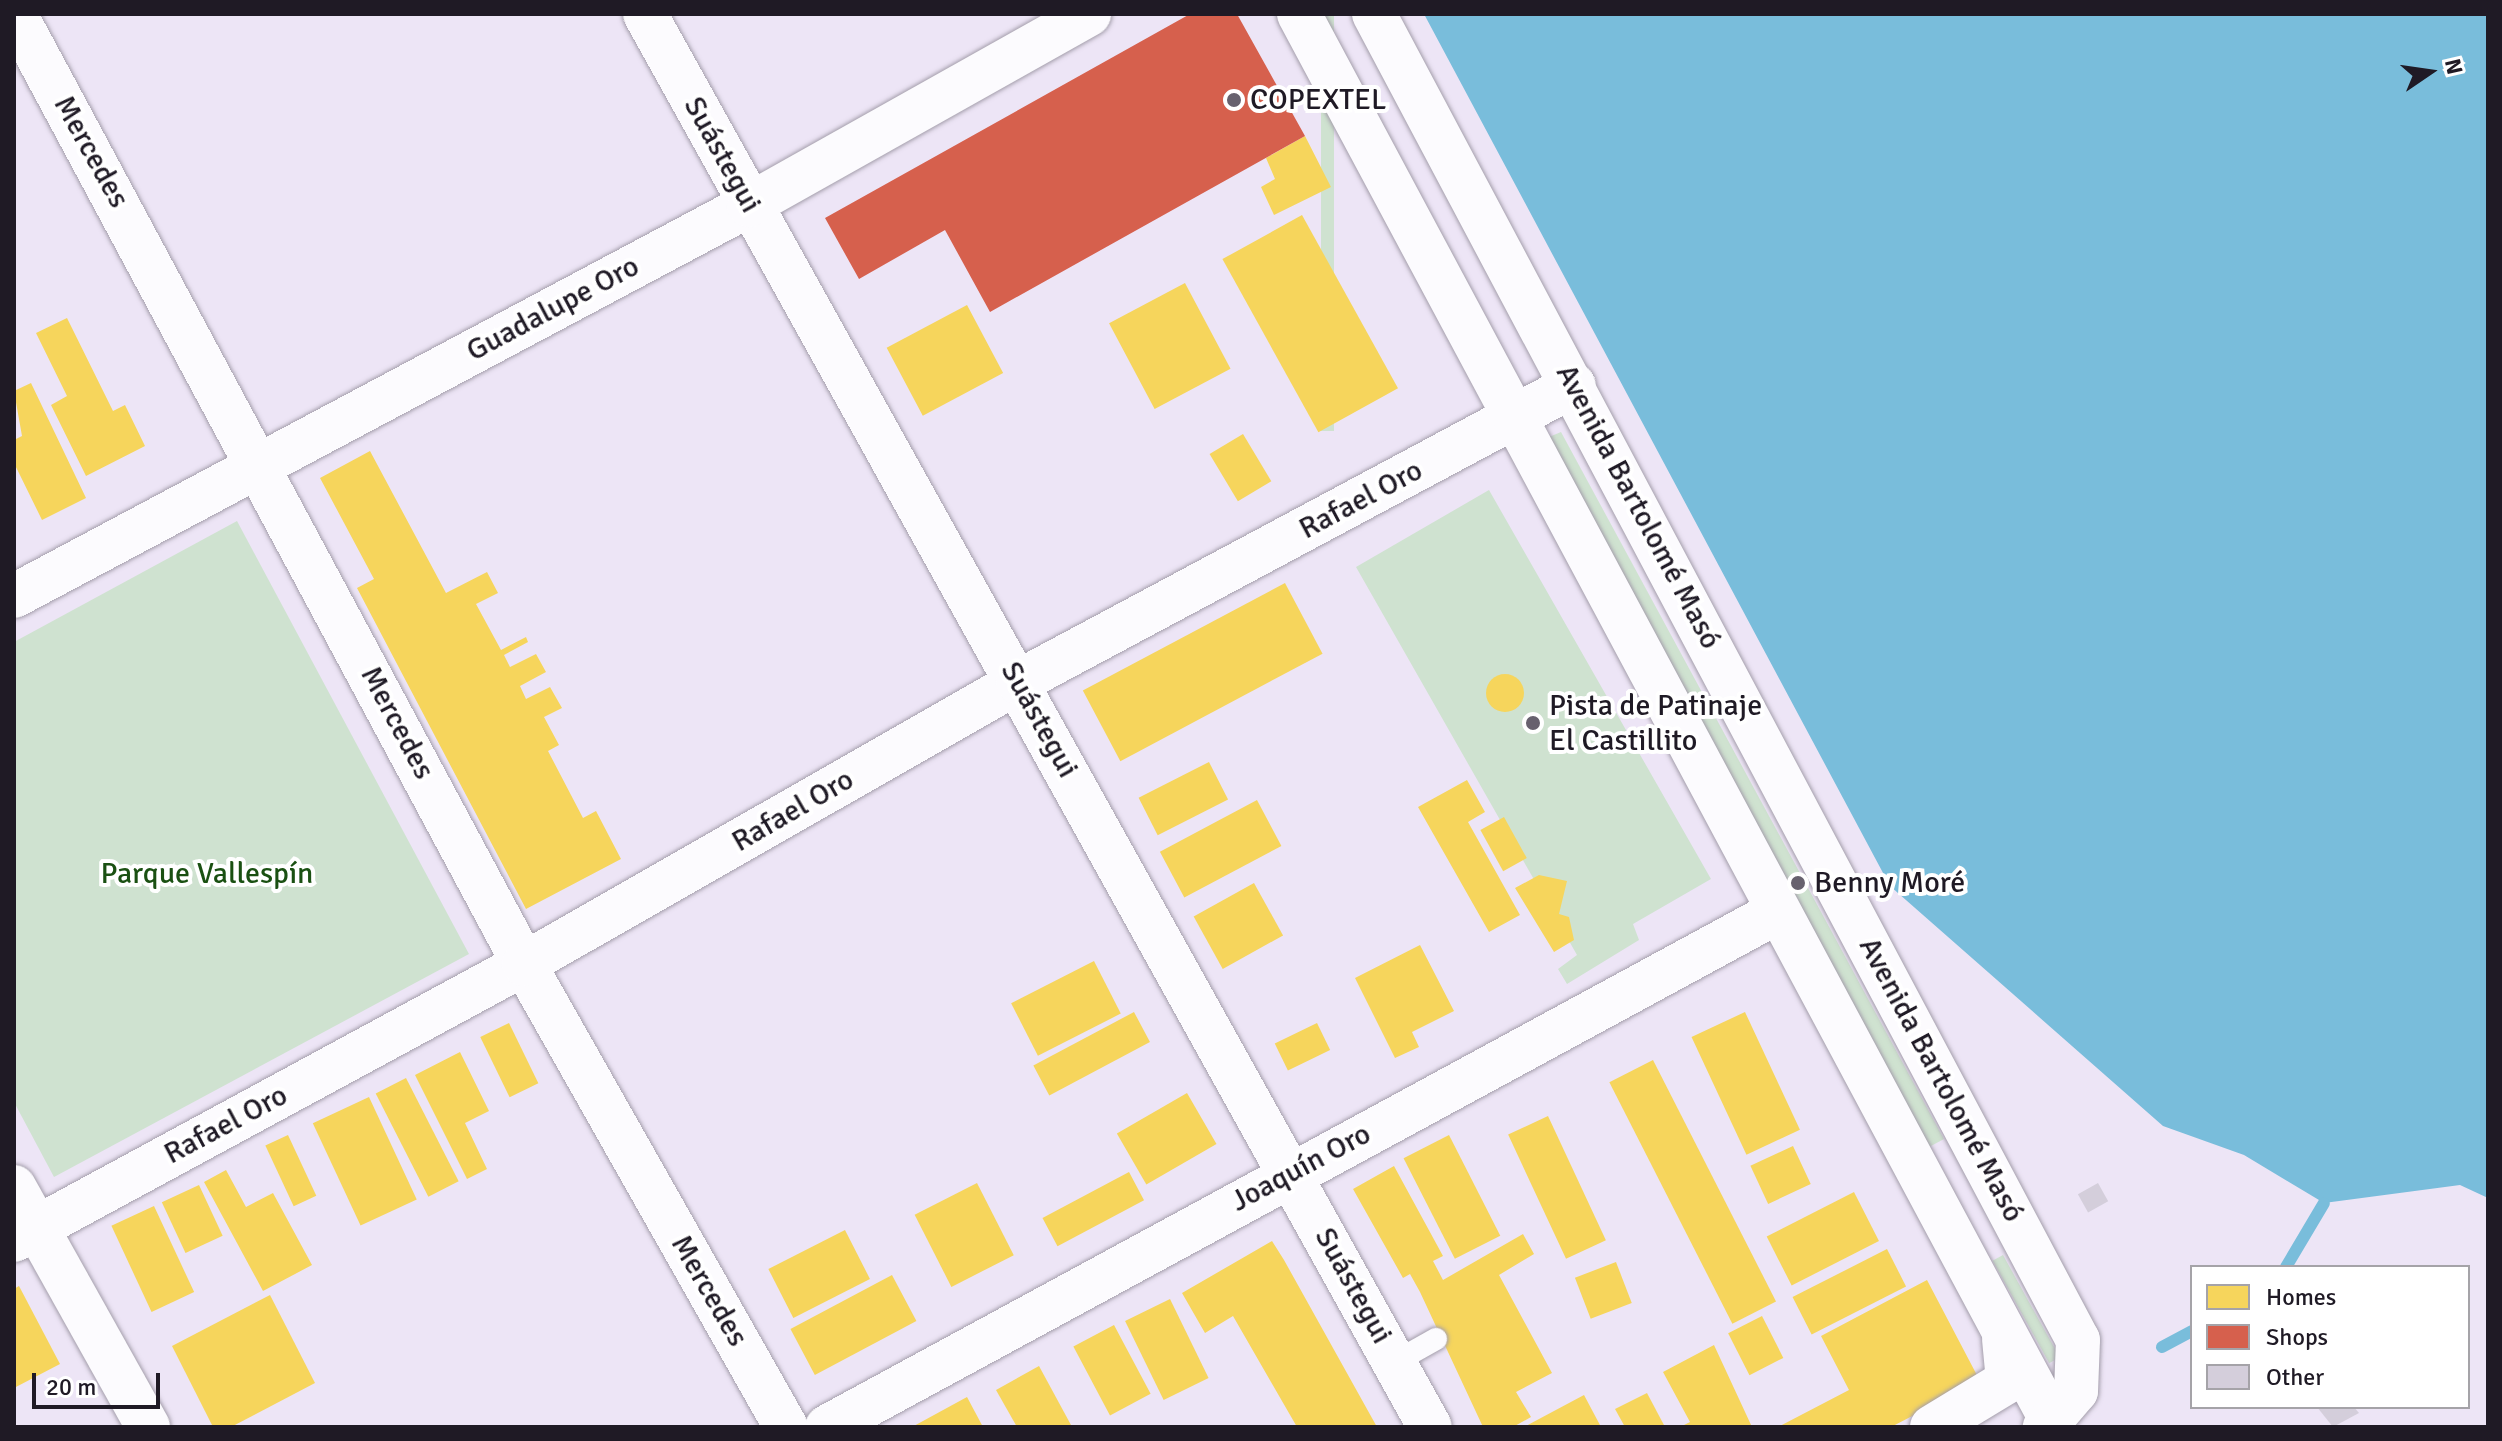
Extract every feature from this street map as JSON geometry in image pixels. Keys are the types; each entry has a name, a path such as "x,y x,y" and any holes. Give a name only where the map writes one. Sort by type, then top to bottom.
{"street":[{"name":"Mercedes","path":"15,14 260,465 524,964 786,1427"},
{"name":"Suástegui","path":"645,14 1291,1173 1395,1362 1423,1425"},
{"name":"Guadalupe Oro","path":"14,596 749,205 1089,14"},
{"path":"1299,14 2050,1425"},
{"name":"Avenida Bartolomé Masó","path":"1374,14 1574,385 2078,1340 2076,1391 2050,1425"},
{"name":"Rafael Oro","path":"25,1234 524,964 1018,682 1574,385"},
{"name":"Joaquín Oro","path":"827,1427 1777,912"},
{"path":"1935,1210 1993,1178"},
{"path":"14,1187 25,1234 148,1427"},
{"path":"1932,1427 2008,1381 2004,1339"}],"lane":[{"path":"1395,1362 1436,1339"}],"green space":[{"path":"1321,14 1334,14 1334,431 1321,431"},
{"path":"1561,432 1944,1139 1929,1147 1549,437"},
{"name":"Pista de Patinaje El Castillito","path":"1489,490 1711,879 1633,924 1639,940 1567,984 1558,969 1577,955 1356,567"},
{"name":"Parque Vallespín","path":"237,521 469,954 54,1177 14,1102 14,642"},
{"path":"2003,1255 2060,1357 2049,1363 1993,1261"}],"water":[{"path":"1424,14 2488,14 2488,1198 2460,1185 2324,1203 2244,1155 2163,1126 1890,886"}],"building: Homes":[{"path":"1305,136 1331,187 1274,215 1261,187 1275,179 1266,158"},
{"path":"1302,215 1398,388 1318,432 1222,259"},
{"path":"1185,283 1231,369 1155,409 1109,323"},
{"path":"967,305 1003,373 923,416 887,348"},
{"path":"67,318 113,411 125,405 145,446 86,476 51,405 67,396 36,333"},
{"path":"31,383 86,498 42,520 14,463 14,440 22,436 14,391"},
{"path":"1243,434 1271,481 1238,501 1210,454"},
{"path":"370,451 446,593 487,572 498,593 476,604 501,650 526,637 528,642 504,655 510,667 536,654 546,672 520,686 526,699 550,687 562,708 544,717 559,745 548,751 583,818 596,811 621,859 526,909 357,588 374,579 320,478"},
{"path":"1285,583 1323,654 1120,761 1083,691"},
{"path":"1505,674 1518,680 1524,693 1518,706 1505,712 1492,706 1486,693 1492,680"},
{"path":"1209,762 1228,799 1158,835 1139,798"},
{"path":"1467,780 1485,812 1468,822 1520,915 1489,932 1418,807"},
{"path":"1257,800 1281,846 1184,898 1160,852"},
{"path":"1504,817 1527,858 1503,871 1480,830"},
{"path":"1539,875 1567,881 1559,914 1569,917 1574,940 1554,952 1515,888"},
{"path":"1254,883 1283,935 1223,969 1194,916"},
{"path":"1420,945 1454,1011 1412,1032 1419,1047 1395,1058 1355,978"},
{"path":"1094,961 1121,1014 1038,1056 1011,1003"},
{"path":"1134,1012 1150,1042 1049,1096 1033,1066"},
{"path":"1745,1012 1800,1130 1746,1155 1692,1037"},
{"path":"509,1023 538,1083 510,1097 480,1037"},
{"path":"1317,1023 1330,1050 1288,1071 1275,1044"},
{"path":"460,1052 489,1111 465,1123 487,1169 467,1179 415,1075"},
{"path":"1653,1060 1776,1301 1732,1324 1609,1082"},
{"path":"406,1078 459,1181 428,1197 376,1093"},
{"path":"1187,1093 1216,1144 1146,1185 1117,1134"},
{"path":"369,1097 417,1199 361,1226 313,1123"},
{"path":"1548,1116 1606,1240 1566,1259 1508,1135"},
{"path":"288,1135 316,1196 294,1206 265,1146"},
{"path":"1449,1135 1500,1236 1455,1259 1404,1158"},
{"path":"1793,1146 1811,1184 1768,1204 1750,1166"},
{"path":"1394,1166 1443,1256 1433,1261 1443,1280 1523,1234 1534,1254 1499,1275 1552,1373 1516,1392 1531,1417 1513,1427 1483,1427 1420,1292 1410,1274 1403,1278 1353,1189"},
{"path":"226,1170 246,1207 273,1193 312,1265 263,1291 204,1182"},
{"path":"1129,1172 1144,1200 1057,1246 1042,1218"},
{"path":"977,1183 1014,1255 951,1287 915,1215"},
{"path":"199,1185 223,1236 186,1253 162,1202"},
{"path":"1854,1192 1879,1241 1792,1285 1767,1236"},
{"path":"154,1206 194,1292 152,1312 111,1226"},
{"path":"845,1230 870,1279 793,1318 768,1269"},
{"path":"1272,1241 1377,1427 1297,1427 1233,1316 1205,1333 1182,1293"},
{"path":"1887,1249 1906,1286 1812,1335 1793,1297"},
{"path":"1616,1262 1632,1303 1591,1319 1575,1278"},
{"path":"892,1275 916,1321 815,1375 790,1329"},
{"path":"1927,1280 1980,1381 1891,1427 1778,1427 1849,1390 1821,1336"},
{"path":"19,1286 60,1364 14,1388 14,1289"},
{"path":"270,1295 315,1383 231,1427 213,1427 172,1346"},
{"path":"1170,1299 1209,1378 1164,1400 1125,1321"},
{"path":"1762,1316 1783,1358 1749,1375 1728,1333"},
{"path":"1114,1325 1151,1394 1110,1415 1073,1347"},
{"path":"1714,1345 1752,1427 1680,1427 1690,1422 1663,1372"},
{"path":"1039,1366 1071,1425 1067,1427 1017,1427 996,1390"},
{"path":"1647,1393 1665,1427 1625,1427 1615,1409"},
{"path":"1584,1395 1601,1427 1524,1427"},
{"path":"967,1397 983,1427 912,1427"}],"building: Shops":[{"path":"1190,14 1237,14 1305,136 990,312 945,230 859,279 825,218"}],"building: Other":[{"path":"2098,1183 2108,1201 2088,1213 2078,1194"},
{"path":"2319,1409 2356,1409 2359,1413 2333,1427"}],"waterway":[{"path":"2287,1265 2324,1203"},
{"path":"2162,1347 2190,1332"}],"place":[{"name":"COPEXTEL","path":"1234,100"},
{"name":"Pista de Patinaje El Castillito","path":"1533,723"},
{"name":"Benny Moré","path":"1798,883"}]}
